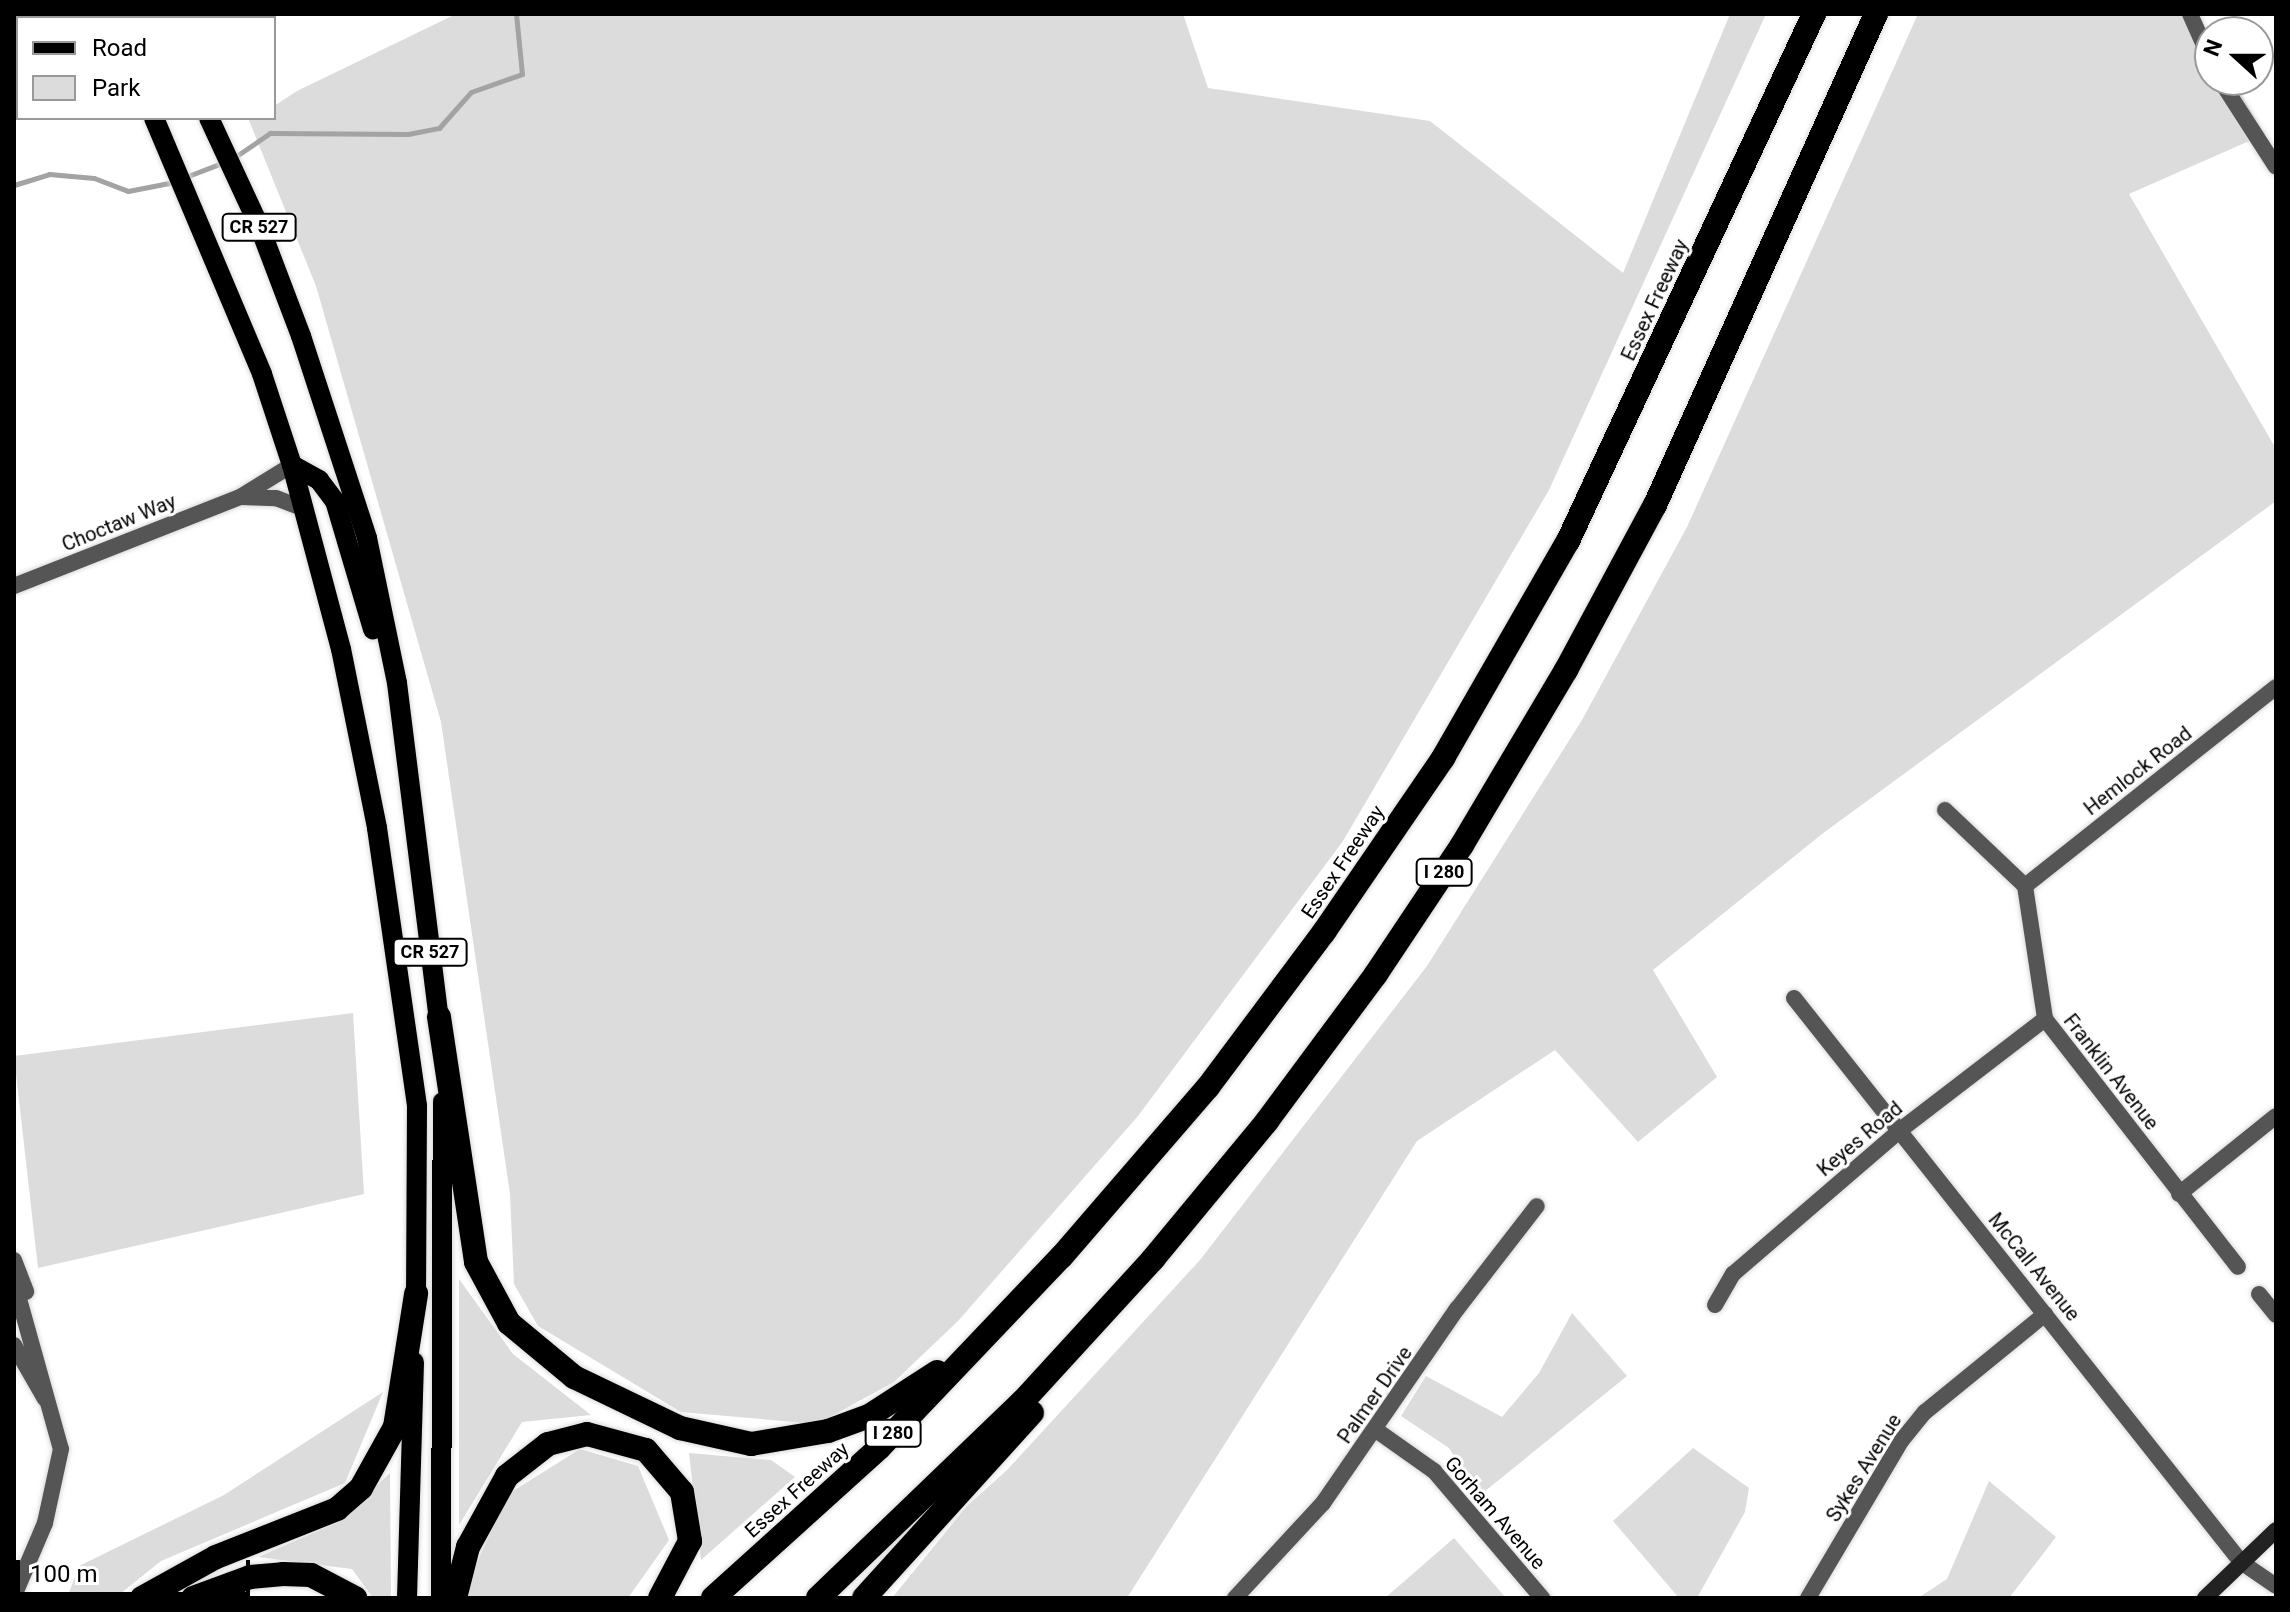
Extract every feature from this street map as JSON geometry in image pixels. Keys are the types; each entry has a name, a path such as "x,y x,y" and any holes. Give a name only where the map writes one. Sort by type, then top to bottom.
{"highway":[{"name":"Essex Freeway","path":"713,1598 879,1448 1062,1256 1208,1087 1324,932 1443,758 1568,541 1814,14"},
{"name":"I 280","path":"818,1598 1023,1401 1153,1259 1267,1121 1376,974 1462,845 1566,670 1655,505 1876,14"},
{"path":"439,1017 476,1262 492,1298 509,1323 574,1377 680,1428 751,1444 828,1431 869,1416 949,1363 1062,1256"},
{"path":"864,1598 1053,1390 1153,1259"},
{"path":"142,1598 204,1563 337,1509 361,1488 395,1427 416,1294"},
{"path":"455,1598 468,1547 500,1484 548,1444 587,1434 646,1450 682,1492 690,1541 660,1598"},
{"path":"193,1598 250,1577 283,1574 311,1575 355,1598"}],"main road":[{"name":"CR 527","path":"153,120 262,374 292,465 341,649 403,988 417,1106 416,1294 407,1598"},
{"name":"CR 527","path":"210,120 301,336 363,523 397,683 439,1017 444,1128 441,1598"},
{"path":"292,465 319,480 349,533 408,769"}],"street":[{"path":"2231,96 2273,157"},
{"name":"Choctaw Way","path":"14,586 240,497 292,465"},
{"name":"Choctaw Way","path":"240,497 276,498 304,509"},
{"name":"Hemlock Road","path":"2025,886 2276,687"},
{"path":"1945,810 2025,886"},
{"name":"Franklin Avenue","path":"2025,886 2045,1019 2238,1267"},
{"name":"McCall Avenue","path":"1794,998 2241,1562 2276,1586"},
{"name":"Keyes Road","path":"1715,1305 1733,1274 1899,1131 2045,1019"},
{"path":"2179,1194 2276,1116"},
{"name":"Palmer Drive","path":"1235,1598 1323,1503 1457,1309 1537,1206"},
{"path":"14,1260 53,1389 53,1410"},
{"path":"14,1281 53,1410 61,1449 57,1485 14,1596"},
{"path":"2259,1294 2276,1315"},
{"name":"Sykes Avenue","path":"1808,1598 1902,1440 1925,1412 2045,1314"},
{"path":"14,1345 53,1410"},
{"name":"Gorham Avenue","path":"1376,1430 1434,1471 1542,1598"},
{"path":"2205,1598 2276,1530"}],"green space":[{"path":"456,14 1183,14 1208,88 1430,121 1623,273 1730,14 1766,14 1549,490 1343,841 1138,1116 958,1321 894,1382 817,1424 681,1412 538,1326 514,1284 510,1194 441,722 316,286 249,120 276,120 276,105 297,91"},
{"path":"1918,14 2193,14 2194,96 2242,96 2265,134 2129,194 2276,449 2276,501 1822,834 1653,970 1717,1077 1638,1142 1555,1050 1417,1141 1127,1598 892,1598 966,1507 1007,1470 1200,1260 1427,966 1582,720 1687,527"},
{"path":"353,1013 364,1194 38,1268 14,1056"},
{"path":"459,1279 513,1354 591,1415 522,1422 459,1525"},
{"path":"1572,1313 1627,1376 1479,1496 1449,1448 1401,1416 1426,1376 1502,1417 1539,1373"},
{"path":"383,1392 345,1483 161,1561 115,1598 67,1598 79,1566 224,1495"},
{"path":"1693,1448 1749,1488 1745,1512 1697,1598 1679,1598 1613,1521"},
{"path":"580,1449 638,1466 669,1540 628,1598 469,1598 470,1579 507,1495"},
{"path":"689,1453 771,1460 795,1477 701,1560"},
{"path":"390,1473 391,1598 373,1598 352,1569 258,1557 339,1522"},
{"path":"1989,1481 2056,1537 2009,1598 1918,1598 1947,1579"},
{"path":"1454,1538 1506,1598 1385,1598"}],"waterway":[{"path":"232,159 270,133 408,134 439,128 471,92 522,74 516,14"},
{"path":"183,178 222,163"},
{"path":"14,185 49,174 94,178 128,191 174,182"}]}
